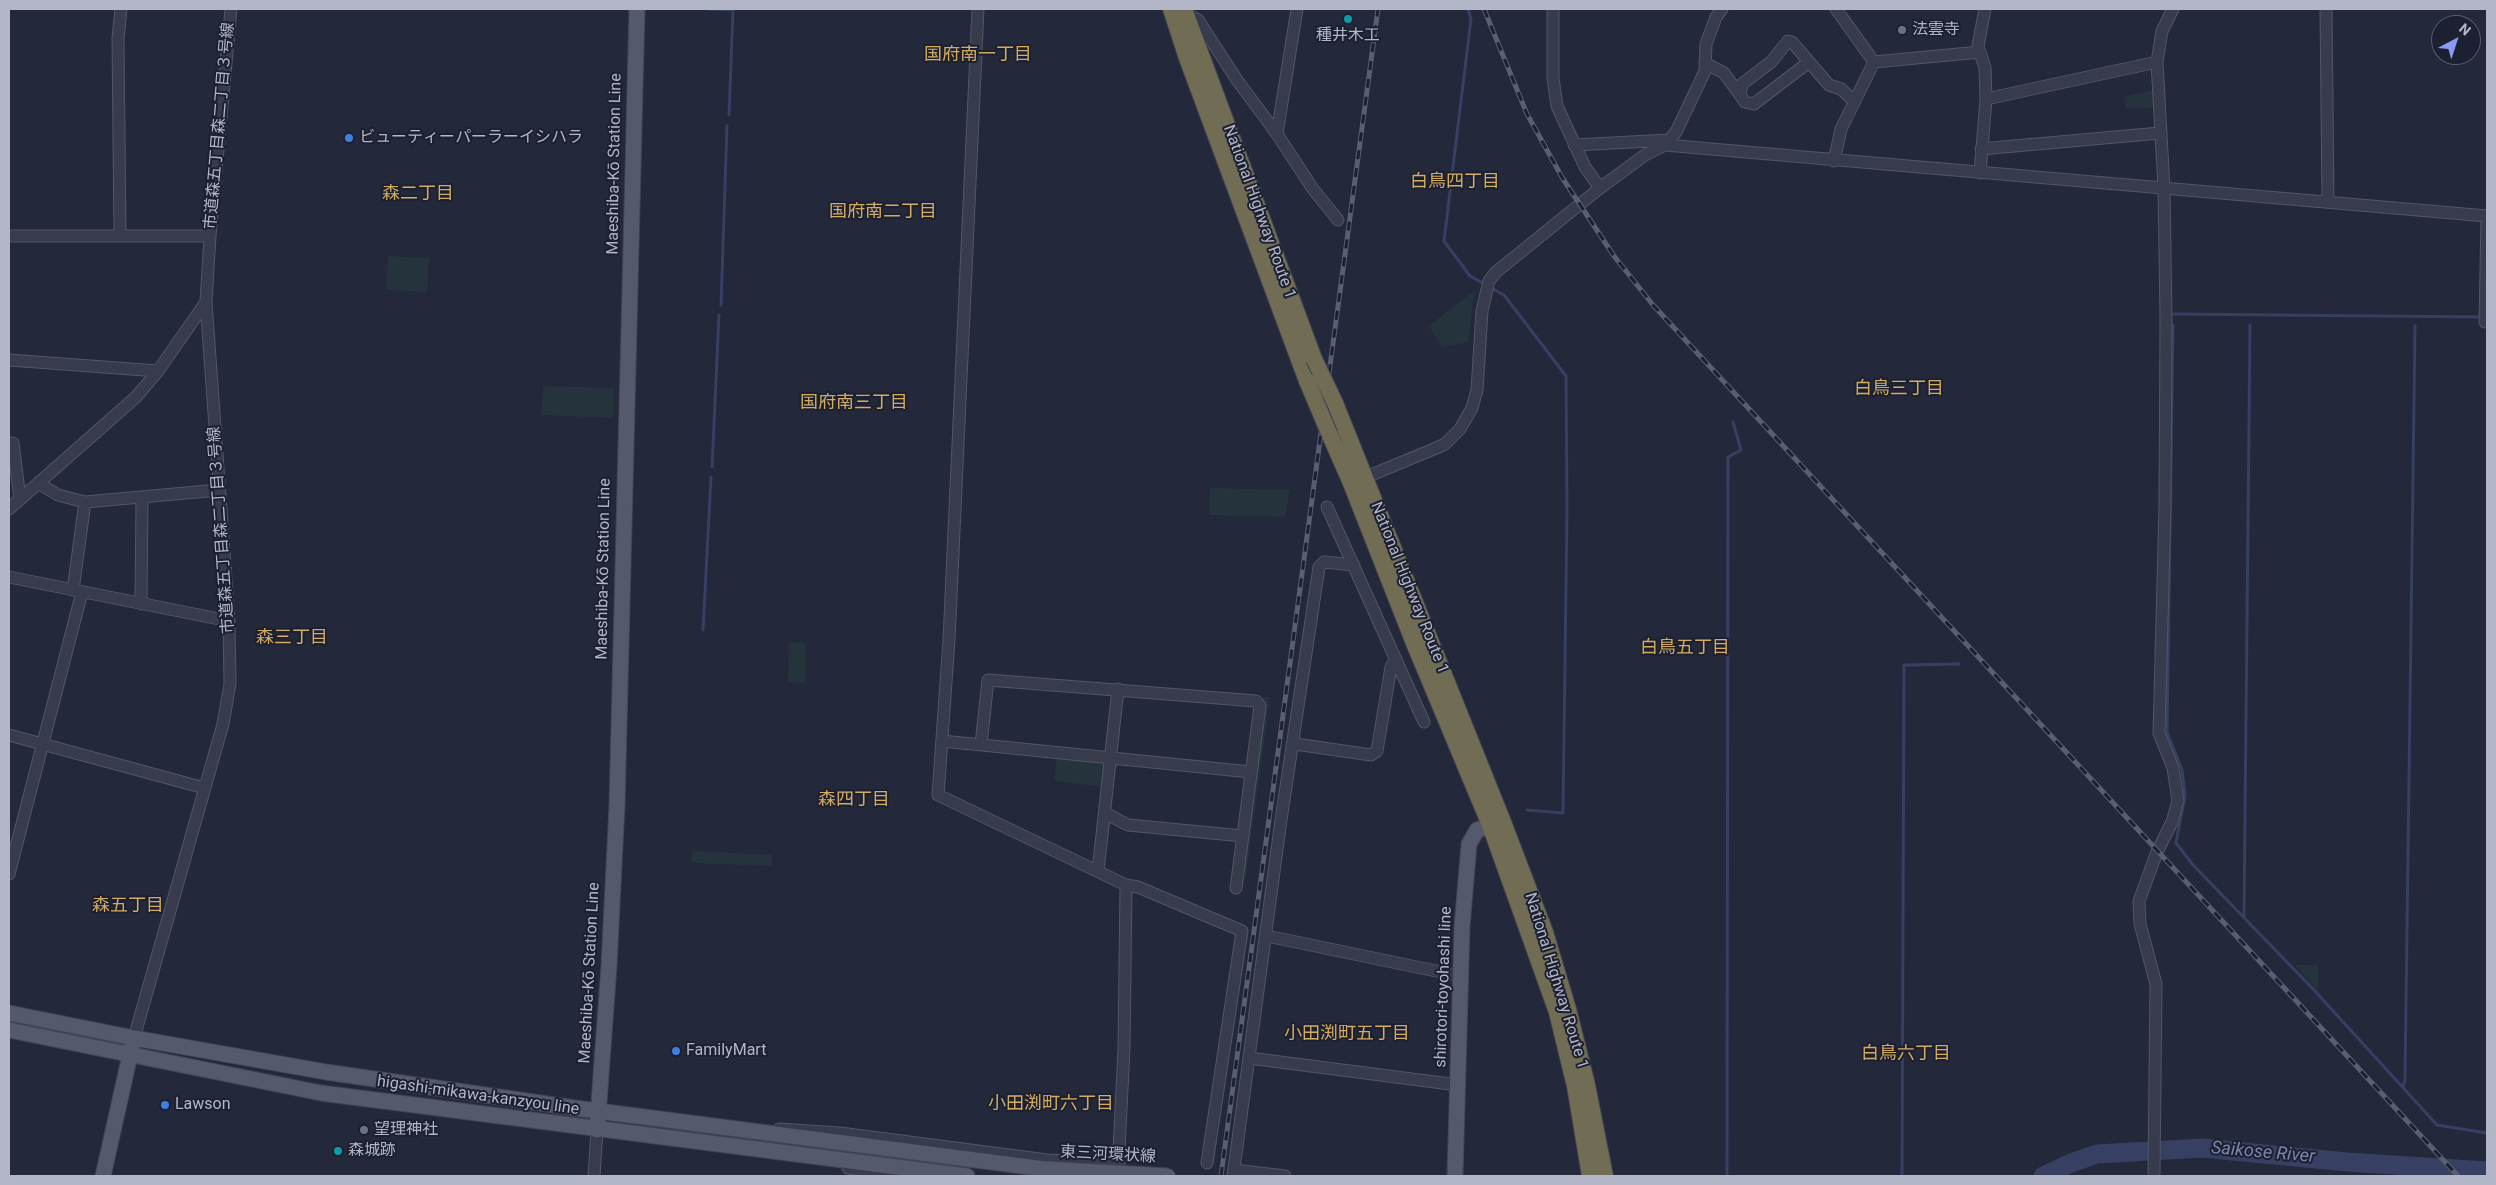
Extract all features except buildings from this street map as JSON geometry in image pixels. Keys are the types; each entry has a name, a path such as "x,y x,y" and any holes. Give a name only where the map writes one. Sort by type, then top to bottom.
{"highway":[{"name":"National Highway Route 1","path":"1180,10 1314,359 1335,403 1359,480 1497,824 1545,932 1568,1009 1587,1086 1605,1176"},
{"name":"National Highway Route 1","path":"1180,10 1187,58 1307,381 1329,433 1359,480"},
{"name":"National Highway Route 1","path":"1497,824 1557,1012 1575,1086 1590,1176"}],"main road":[{"name":"Maeshiba-Kō Station Line","path":"597,1130 616,805 636,9"},
{"name":"shirotori-toyohashi line","path":"1455,1176 1462,927 1469,844 1476,830 1497,824"},
{"name":"higashi-mikawa-kanzyou line","path":"9,1013 134,1038 326,1072 757,1130 874,1148 1045,1169"},
{"name":"higashi-mikawa-kanzyou line","path":"9,1030 321,1093 597,1130 762,1149 874,1171 947,1164"},
{"path":"104,1176 134,1038"},
{"name":"higashi-mikawa-kanzyou line","path":"874,1148 947,1164 1021,1176"},
{"name":"東三河環状線","path":"1045,1169 1168,1176"},
{"path":"874,1171 967,1176"}],"street":[{"path":"120,236 118,38 121,9"},
{"name":"市道森五丁目森二丁目３号線","path":"134,1038 223,724 228,700 230,665 229,621 206,302 210,236 231,9"},
{"path":"978,9 950,631 938,795 1126,885 1138,887 1242,931 1207,1163"},
{"path":"1277,134 1297,9"},
{"path":"1553,9 1554,92 1556,106 1585,166 1600,188"},
{"path":"1359,480 1434,450 1445,444 1460,429 1472,408 1477,390 1482,311 1489,281 1496,272 1600,188 1645,155 1668,143 1676,132 1704,70 1706,44 1716,17 1722,9"},
{"path":"1836,9 1874,62"},
{"path":"1980,173 1986,99 1985,68 1978,46 1985,9"},
{"path":"2154,1176 2156,984 2140,924 2139,901 2157,852 2172,822 2178,801 2173,768 2159,733 2165,497 2164,188 2157,62 2162,30 2174,9"},
{"path":"2326,9 2328,201"},
{"path":"1180,10 1198,20 1237,80 1277,134 1313,189 1338,220"},
{"path":"1740,95 1742,84 1771,62 1788,41 1792,42 1829,85 1841,90 1854,101"},
{"path":"1874,62 1980,52"},
{"path":"1705,63 1724,73 1746,102 1754,104 1809,62"},
{"path":"1834,160 1841,129 1874,62"},
{"path":"1986,99 2157,62"},
{"path":"1982,149 2160,133"},
{"path":"1574,145 1668,143 1834,160 2487,216 2485,322"},
{"path":"9,236 210,236"},
{"path":"13,504 136,397 158,371 206,302"},
{"path":"9,360 158,371"},
{"path":"9,443 13,443 13,504"},
{"path":"38,483 58,495 85,502 219,490"},
{"path":"141,604 142,498"},
{"path":"9,874 43,744 77,591 85,502"},
{"path":"1326,507 1424,722"},
{"path":"1285,1176 1233,1173 1319,567 1324,562 1354,565"},
{"path":"9,577 229,621"},
{"path":"1295,744 1371,755 1377,751 1391,667 1396,659"},
{"path":"981,745 988,680 1256,701 1260,706 1236,888"},
{"path":"1098,871 1118,690"},
{"path":"9,735 197,786 205,786"},
{"path":"942,741 1251,772"},
{"path":"1105,813 1128,825 1243,836"},
{"path":"1118,1176 1124,1049 1126,885"},
{"path":"1267,936 1460,976"},
{"path":"1249,1058 1458,1085"},
{"path":"757,1130 798,1129 1047,1160 1118,1164"},
{"path":"594,1176 597,1130"},
{"path":"874,1171 910,1176"}],"shaded area":[{"path":"2153,90 2154,107 2126,109 2124,97"},
{"path":"388,256 429,258 427,292 386,290"},
{"path":"1477,289 1473,301 1468,342 1442,347 1430,328 1432,323"},
{"path":"543,386 614,388 613,418 541,415"},
{"path":"1210,488 1290,490 1285,517 1209,515"},
{"path":"789,642 806,643 805,683 788,682"},
{"path":"1263,696 1270,697 1246,877 1239,876"},
{"path":"1057,758 1107,763 1105,787 1054,781"},
{"path":"692,851 772,855 772,866 692,863"},
{"path":"2295,965 2318,965 2318,988 2316,989"}],"waterway":[{"path":"708,9 733,10 729,115"},
{"path":"1468,9 1471,19 1444,241 1470,276 1486,285"},
{"path":"721,305 727,126"},
{"path":"1491,288 1504,295 1566,376 1567,510 1563,813 1527,810"},
{"path":"2174,314 2482,317"},
{"path":"712,467 719,315"},
{"path":"2173,325 2167,732 2182,770 2185,795 2176,843 2193,865 2314,990 2437,1125 2487,1133"},
{"path":"2244,916 2250,325"},
{"path":"2403,1087 2405,1080 2415,326"},
{"path":"1727,1176 1728,457 1741,450 1733,422"},
{"path":"703,630 711,477"},
{"path":"1902,1176 1904,665 1959,664"},
{"name":"Saikose River","path":"2043,1176 2097,1154 2202,1148 2347,1162 2487,1171"}],"railway":[{"path":"1221,1176 1378,9"},
{"path":"1484,9 1527,114 1563,179 1614,256 1653,305 2458,1176"}],"place":[{"name":"種井木工","path":"1348,19"},
{"name":"法雲寺","path":"1902,30"},
{"name":"ビューティーパーラーイシハラ","path":"349,138"},
{"name":"FamilyMart","path":"676,1051"},
{"name":"Lawson","path":"165,1105"},
{"name":"望理神社","path":"364,1130"},
{"name":"森城跡","path":"338,1151"}],"district":[{"name":"国府南一丁目","path":"978,55"},
{"name":"白鳥四丁目","path":"1455,182"},
{"name":"森二丁目","path":"418,194"},
{"name":"国府南二丁目","path":"883,212"},
{"name":"白鳥三丁目","path":"1899,389"},
{"name":"国府南三丁目","path":"854,403"},
{"name":"森三丁目","path":"292,638"},
{"name":"白鳥五丁目","path":"1685,648"},
{"name":"森四丁目","path":"854,800"},
{"name":"森五丁目","path":"128,906"},
{"name":"小田渕町五丁目","path":"1347,1034"},
{"name":"白鳥六丁目","path":"1906,1054"},
{"name":"小田渕町六丁目","path":"1051,1104"}]}
